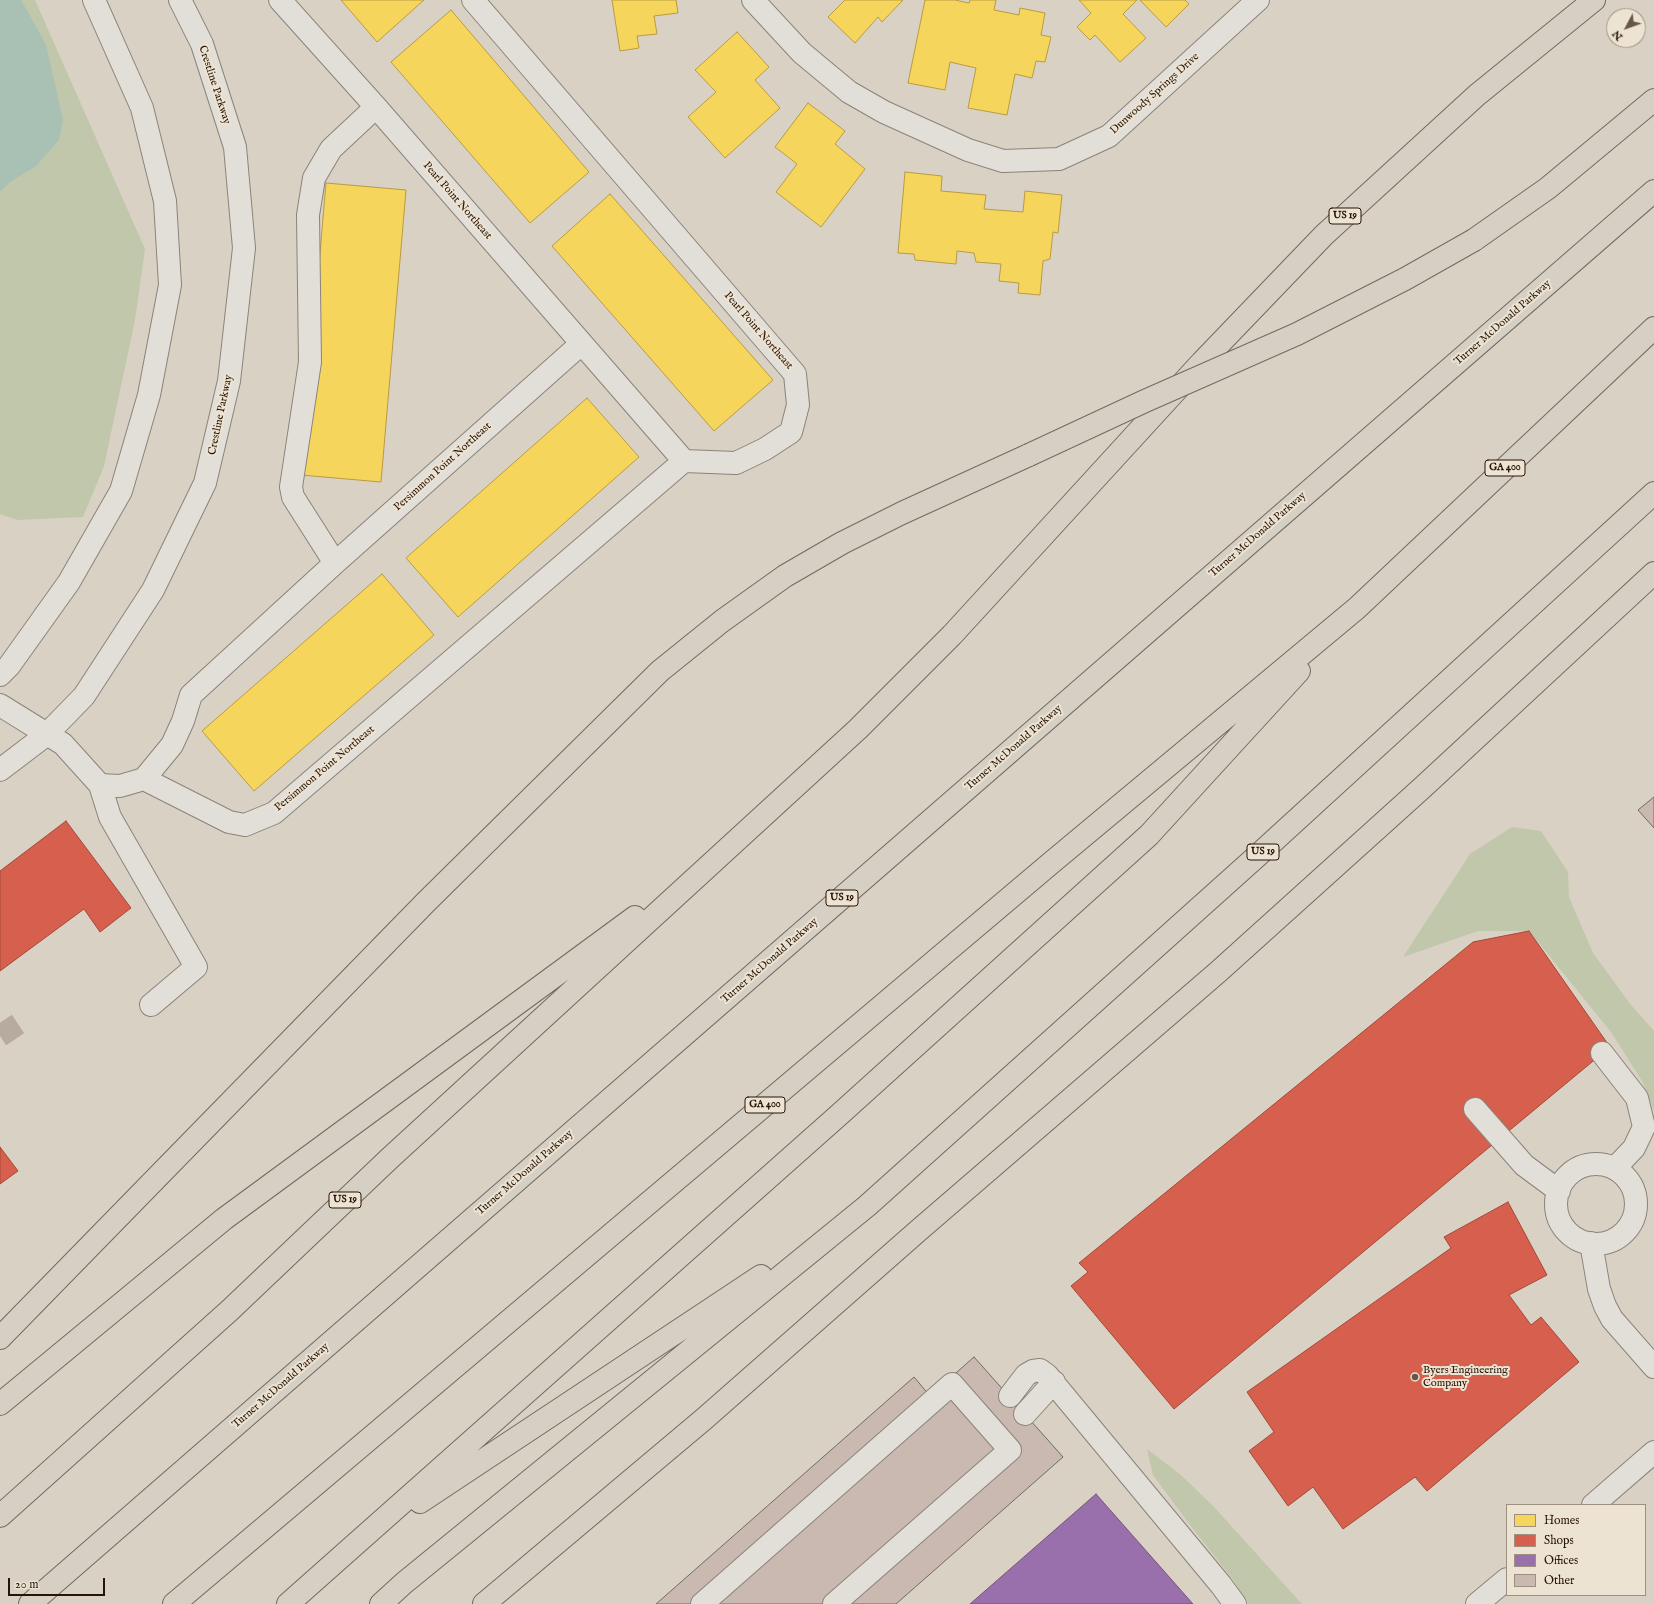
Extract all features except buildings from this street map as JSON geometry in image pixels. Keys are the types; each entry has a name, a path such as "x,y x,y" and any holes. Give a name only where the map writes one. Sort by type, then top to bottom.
{"highway":[{"name":"US 19","path":"0,1516 229,1311 390,1158 858,730 952,635 1202,362 1324,235 1477,95 1594,0"},
{"path":"0,1338 426,902 660,671 722,621 786,576 842,543 902,513 1152,398 1297,334 1405,279 1474,240 1548,188 1654,100"},
{"name":"Turner McDonald Parkway","path":"30,1604 1654,191"},
{"name":"GA 400","path":"174,1604 1045,868 1357,608 1654,328"},
{"name":"US 19","path":"867,1206 1256,857 1654,493"},
{"path":"484,1604 704,1419 919,1230 1218,972 1434,777 1654,572"},
{"path":"288,1604 840,1114 1149,835 1357,608"},
{"path":"0,1404 224,1219 629,921 689,884"},
{"path":"356,1544 867,1206"},
{"path":"381,1604 416,1573 867,1206"}],"street":[{"path":"0,675 9,666 69,582 121,491 149,394 170,284 165,201 142,108 94,0"},
{"name":"Crestline Parkway","path":"0,770 46,735 84,696 153,590 206,483 229,381 244,248 235,147 202,44 180,0"},
{"name":"Pearl Point Northeast","path":"280,0 376,106 684,461 736,463 765,449 791,432 798,405 796,374 473,0"},
{"name":"Dunwoody Springs Drive","path":"753,0 802,53 849,92 884,112 947,141 968,150 1003,160 1058,159 1109,136 1258,0"},
{"path":"335,563 293,497 291,487 310,362 308,215 314,178 331,149 376,106"},
{"name":"Persimmon Point Northeast","path":"581,344 335,563 191,694 183,721 172,745 144,779 229,822 246,825 274,813 684,461"},
{"path":"0,705 46,735 63,744 100,785 110,817 196,967 151,1005"},
{"path":"100,785 120,786 144,779"},
{"path":"1602,1053 1637,1098 1644,1127 1634,1148 1615,1168"},
{"path":"1475,1108 1524,1165 1559,1191"},
{"path":"1602,1164 1615,1168 1626,1177 1634,1189 1636,1203 1635,1216 1628,1228 1618,1238 1604,1243 1591,1243 1577,1239 1567,1230 1560,1218 1556,1204 1559,1191 1565,1179 1575,1169 1588,1165 1602,1164"},
{"path":"1591,1243 1599,1289 1605,1306 1612,1319 1654,1367"},
{"path":"1010,1396 1026,1375 1033,1371 1040,1370 1054,1382 1235,1604"},
{"path":"1025,1414 1054,1382"},
{"path":"702,1604 952,1384 1010,1450 834,1604"},
{"path":"1594,1504 1654,1452"},
{"path":"1477,1604 1506,1579"}],"shaded area":[{"path":"0,0 35,0 145,249 135,320 104,466 83,517 17,520 0,514"},
{"path":"0,0 21,0 46,45 63,120 59,140 36,166 10,182 0,192"},
{"path":"1512,827 1541,831 1568,872 1569,897 1593,953 1631,1005 1654,1031 1654,1111 1642,1081 1611,1032 1529,931 1478,931 1403,957 1470,854"},
{"path":"1147,1449 1181,1475 1214,1507 1302,1604 1248,1604 1234,1581 1153,1475"}],"tunnel":[{"path":"0,1036 18,1024"}],"place":[{"name":"Byers Engineering Company","path":"1415,1377"}]}
